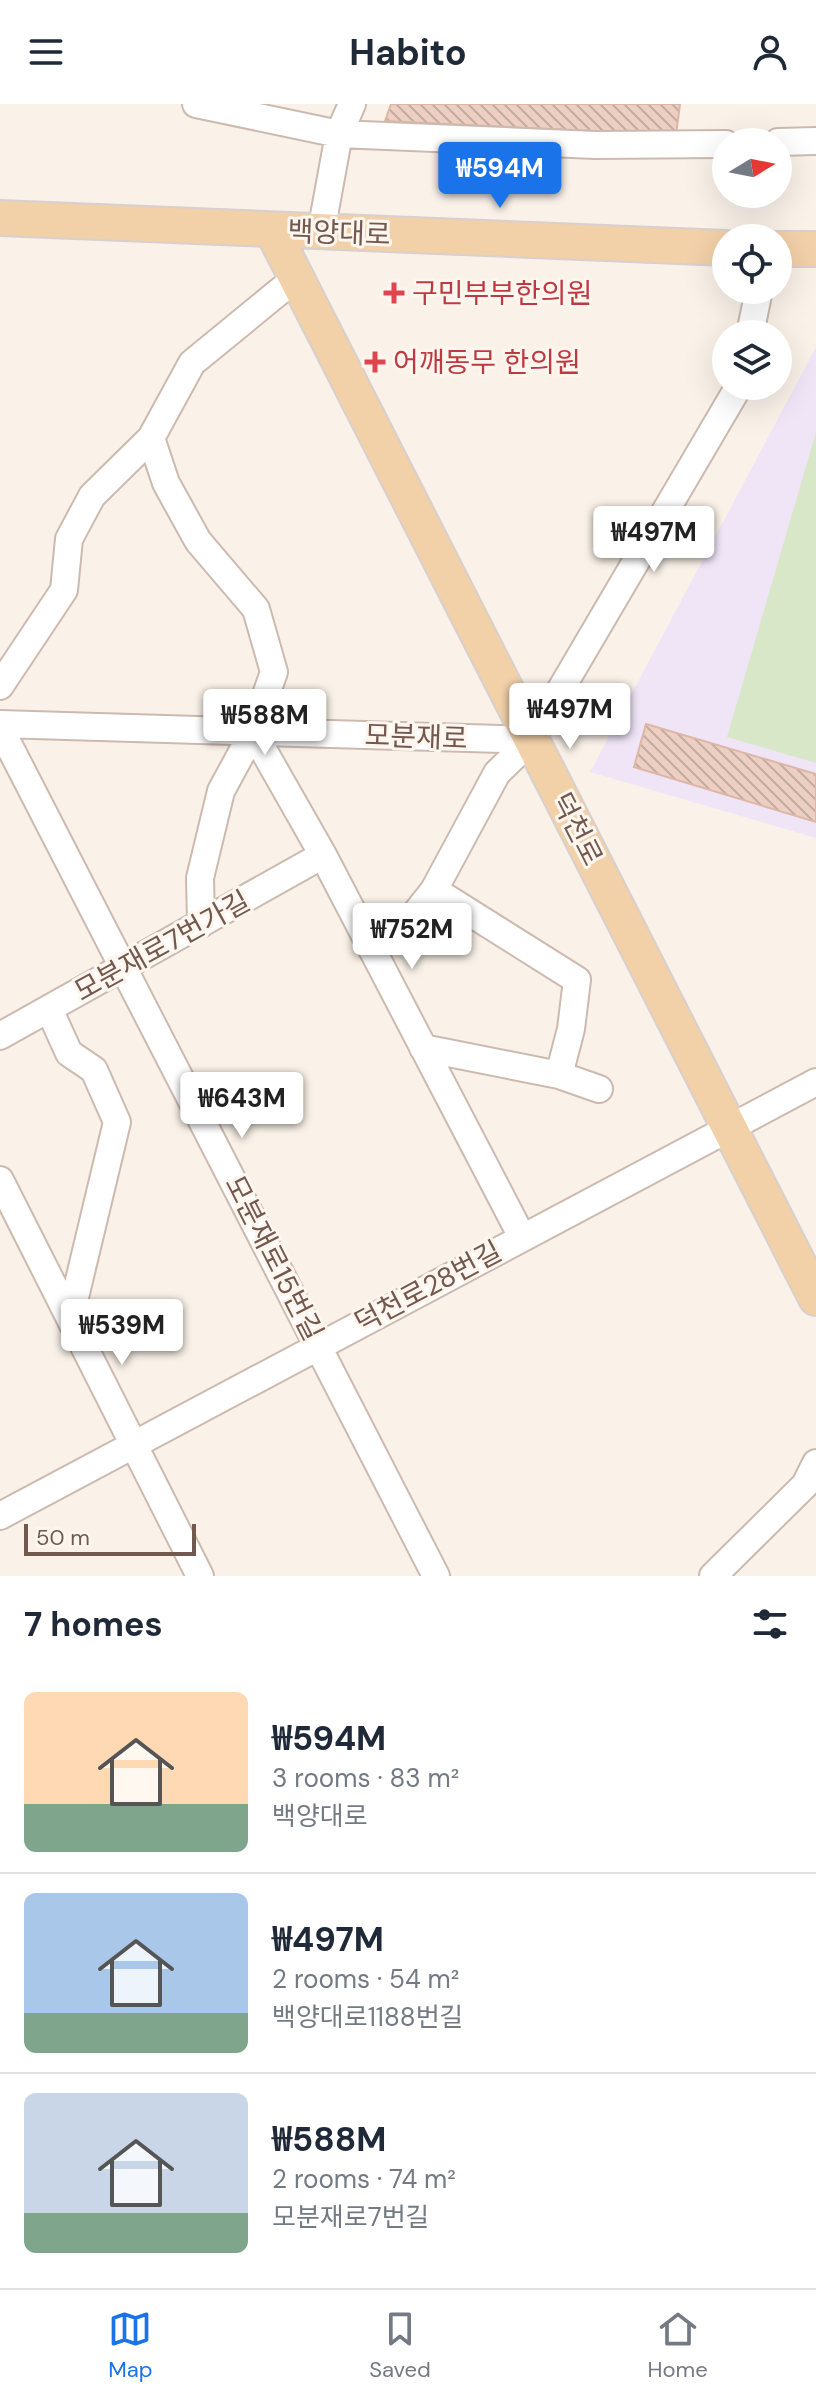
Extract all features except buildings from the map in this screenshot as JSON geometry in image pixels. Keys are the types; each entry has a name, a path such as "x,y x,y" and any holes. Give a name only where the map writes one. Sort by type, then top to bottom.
{"main road":[{"name":"백양대로","path":"0,218 712,247"},
{"name":"덕천로","path":"272,230 816,1298"},
{"path":"792,249 816,249"}],"street":[{"path":"196,104 339,134 595,145 712,144"},
{"path":"321,232 339,134 352,104"},
{"path":"792,142 816,141"},
{"path":"0,686 64,590 69,539 92,496 151,438 192,363 297,277"},
{"path":"371,948 415,914 434,890 497,773 531,740 731,400"},
{"path":"151,438 166,483 198,541 256,609 274,672 253,732 221,791 200,878 201,924"},
{"name":"모분재로","path":"0,726 531,740"},
{"name":"모분재로15번길","path":"0,726 436,1576"},
{"path":"253,732 323,855 522,1237"},
{"name":"모분재로7번가길","path":"0,1036 323,855"},
{"path":"434,890 577,980 571,1029 559,1075"},
{"path":"49,1009 69,1053 94,1070 117,1122 70,1318"},
{"path":"423,1048 559,1075 599,1089"},
{"name":"덕천로28번길","path":"0,1516 816,1082"},
{"path":"0,1180 200,1576"},
{"path":"713,1576 805,1485 816,1463"}],"shaded area":[{"path":"816,347 816,838 590,772 788,400 792,400 792,392"}],"green space":[{"path":"816,432 816,763 727,737"}],"place":[{"name":"구민부부한의원","path":"394,293"},
{"name":"어깨동무 한의원","path":"375,362"}]}
